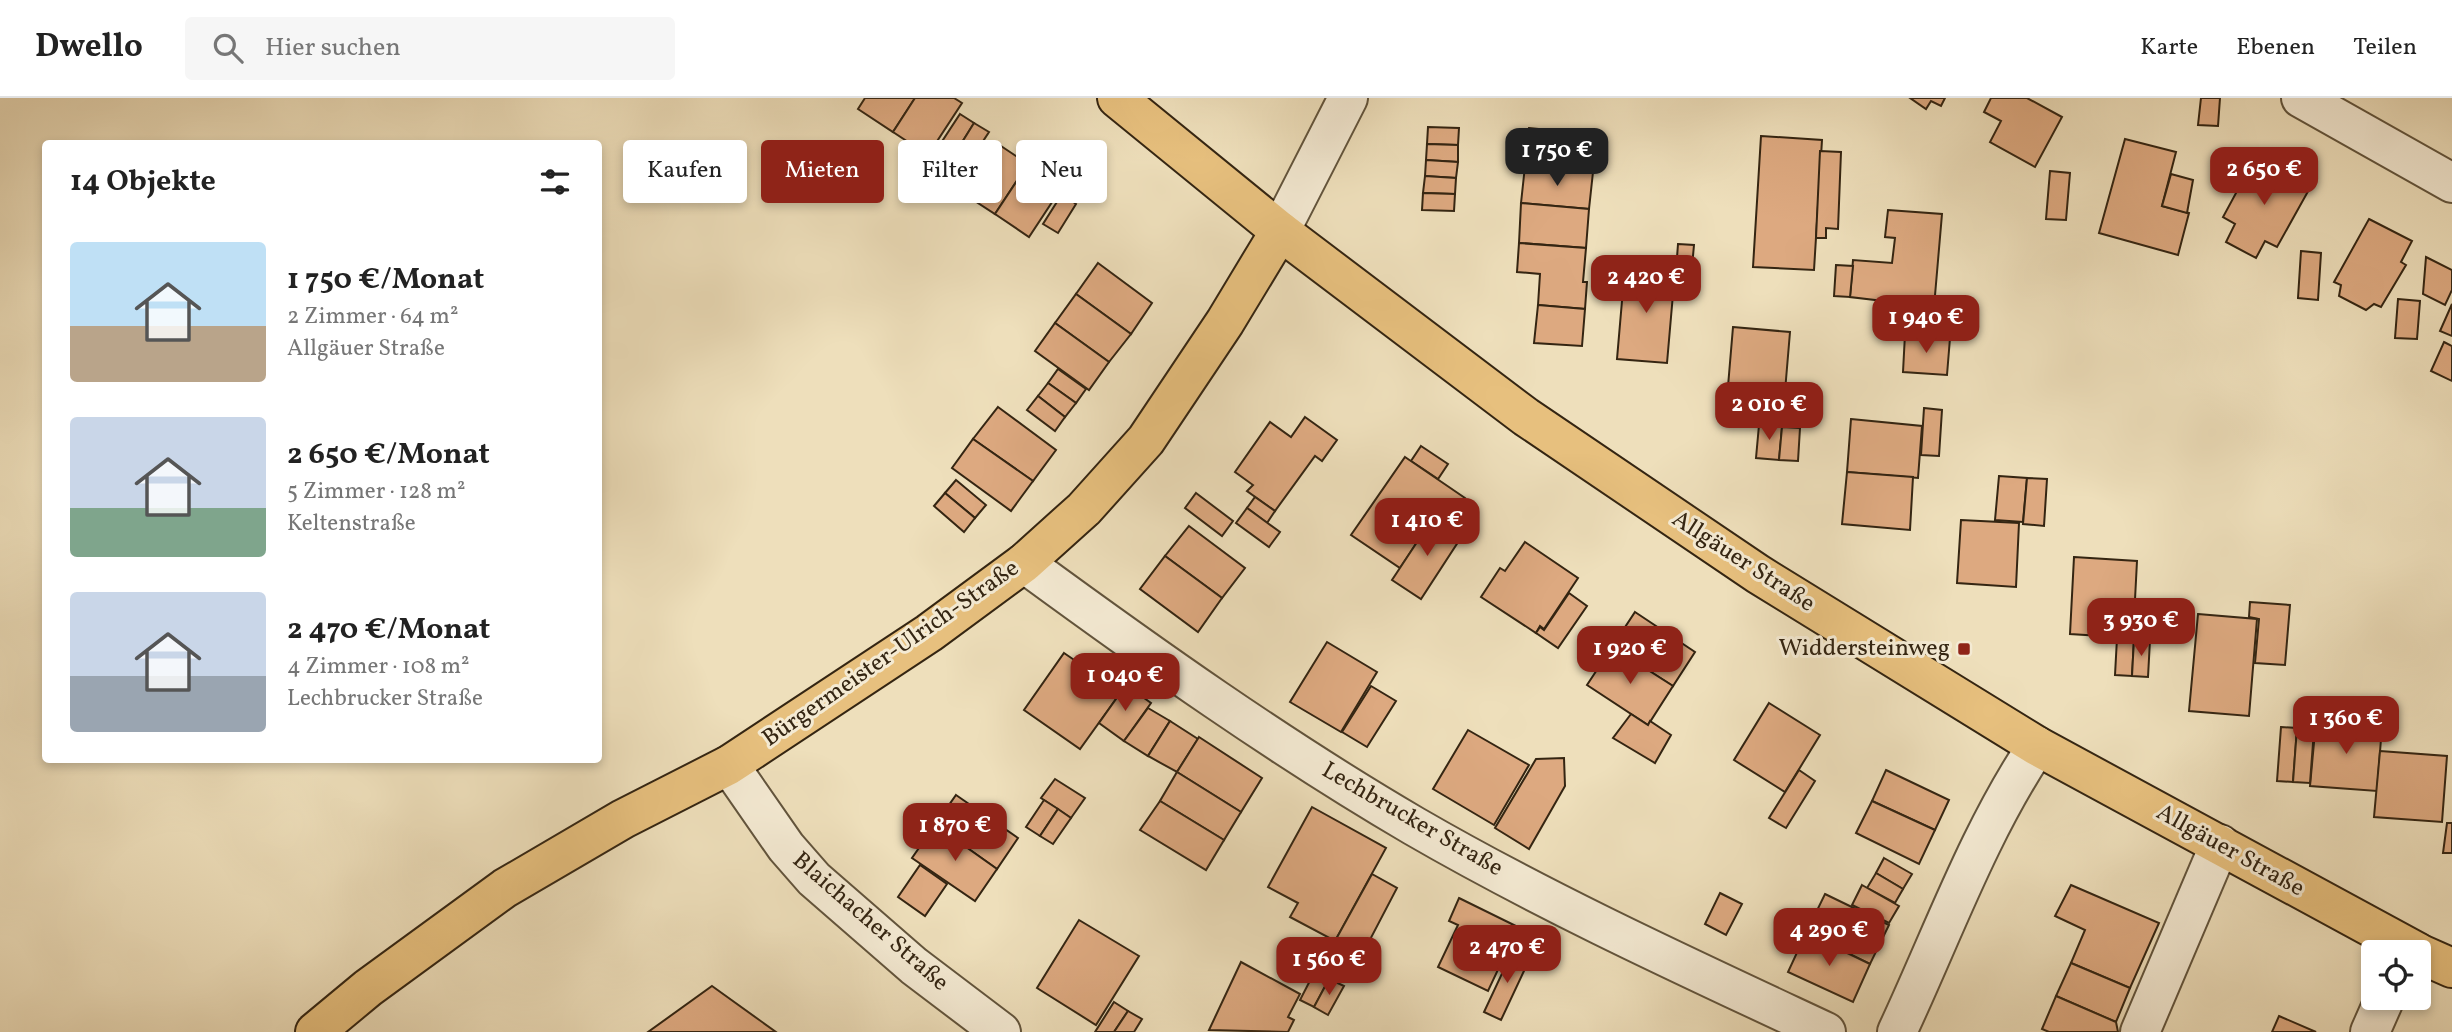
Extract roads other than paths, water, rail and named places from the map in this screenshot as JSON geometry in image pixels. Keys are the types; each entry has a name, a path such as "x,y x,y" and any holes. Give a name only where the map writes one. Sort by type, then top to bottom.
{"main road":[{"name":"Allgäuer Straße","path":"1117,98 1280,231 1526,417 1797,600 2037,746 2392,940"},
{"name":"Bürgermeister-Ulrich-Straße","path":"315,1032 368,988 505,888 623,819 729,765 929,633 1024,564 1084,509 1146,440 1214,340 1280,231"},
{"name":"Allgäuer Straße","path":"2431,959 2452,968"}],"street":[{"name":"Bürgermeister-Ulrich-Straße","path":"1280,231 1348,98"},
{"path":"2301,98 2452,183"},
{"name":"Lechbrucker Straße","path":"1024,564 1174,673 1414,826 1550,900 1826,1032"},
{"path":"1897,1032 1981,844 2009,788 2037,746"},
{"name":"Blaichacher Straße","path":"729,765 786,847 814,879 914,966 1001,1032"},
{"path":"2140,1032 2220,844"},
{"path":"2370,1032 2380,1010"}],"place":[{"name":"Widdersteinweg","path":"1964,649"}]}
